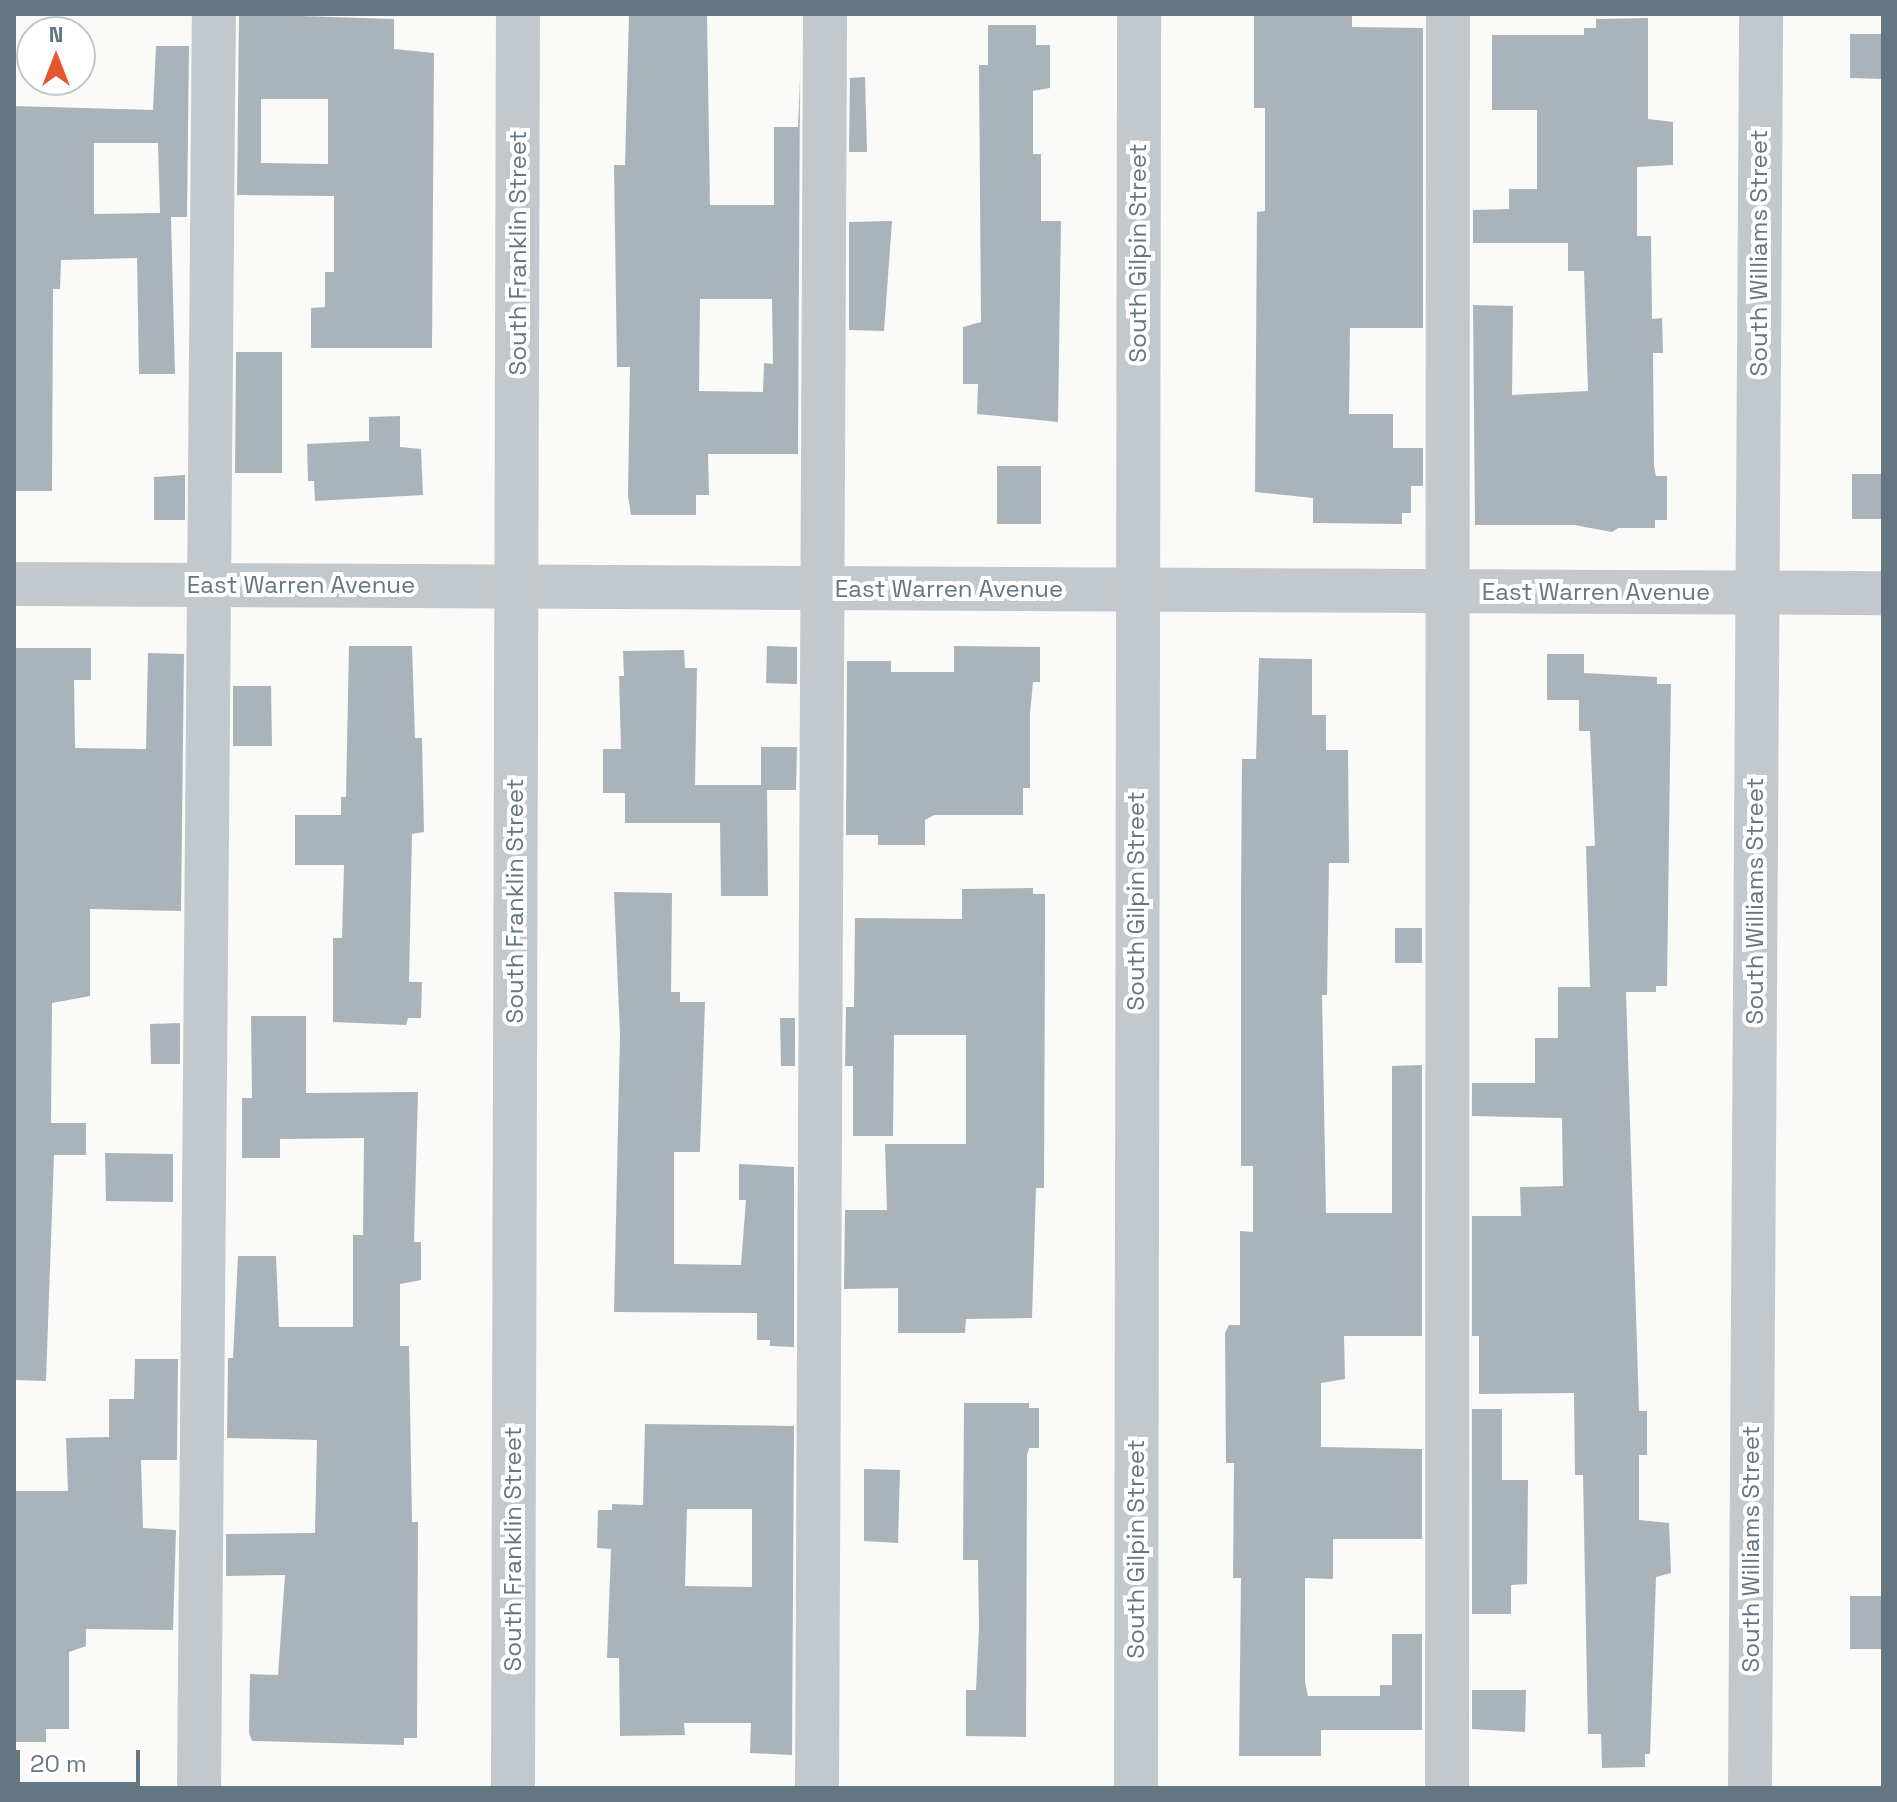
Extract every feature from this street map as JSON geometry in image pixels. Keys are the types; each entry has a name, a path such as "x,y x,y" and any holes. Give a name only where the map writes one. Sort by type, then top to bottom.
{"street":[{"path":"199,1788 206,585 214,14"},
{"name":"South Franklin Street","path":"513,1788 518,14"},
{"path":"817,1788 825,588 825,14"},
{"name":"South Gilpin Street","path":"1136,1788 1139,14"},
{"path":"1447,1788 1448,14"},
{"name":"South Williams Street","path":"1750,1788 1761,14"},
{"name":"East Warren Avenue","path":"14,584 1883,593"}],"building":[{"path":"239,14 394,19 394,49 434,53 432,348 311,348 311,308 325,307 325,272 334,272 334,196 237,195","holes":["261,99 328,99 328,164 261,163"]},
{"path":"629,14 707,14 710,205 774,205 774,127 798,127 800,78 798,454 708,454 709,495 696,495 696,515 631,515 628,496 630,367 617,367 614,165 625,165","holes":["700,299 772,299 773,364 764,363 763,392 699,391"]},
{"path":"1254,14 1352,14 1352,27 1423,28 1423,328 1350,328 1349,414 1393,414 1393,448 1423,448 1423,486 1411,486 1411,513 1402,513 1402,524 1313,523 1313,498 1255,492 1257,212 1265,211 1265,108 1254,108"},
{"path":"1648,18 1648,119 1673,122 1673,165 1637,167 1637,236 1651,236 1652,319 1662,318 1663,353 1653,353 1654,466 1656,476 1667,476 1667,520 1655,520 1655,528 1618,528 1612,532 1574,525 1475,525 1473,305 1513,306 1512,395 1588,391 1584,271 1568,271 1568,243 1473,243 1473,210 1509,209 1509,189 1537,189 1537,110 1492,110 1492,35 1584,35 1584,28 1596,28 1596,19"},
{"path":"988,25 1036,25 1036,45 1050,45 1050,88 1033,91 1033,154 1041,154 1041,221 1061,221 1058,422 977,414 978,384 963,384 963,327 981,322 979,65 988,65"},
{"path":"1850,34 1883,34 1883,79 1850,78"},
{"path":"156,46 189,46 187,217 171,217 175,374 139,374 137,258 61,260 60,289 53,289 52,491 14,491 14,106 153,110","holes":["94,143 158,143 160,213 94,214"]},
{"path":"865,77 867,152 849,152 850,78"},
{"path":"892,221 884,331 849,330 849,222"},
{"path":"236,352 282,352 282,473 235,473"},
{"path":"400,416 400,447 421,449 423,495 315,501 314,481 308,481 307,444 369,441 369,417"},
{"path":"997,466 1041,466 1041,524 997,524"},
{"path":"1852,474 1883,474 1883,519 1852,519"},
{"path":"185,475 185,520 154,520 154,477"},
{"path":"349,646 412,646 415,738 422,738 424,832 412,834 409,982 422,982 421,1018 408,1018 406,1025 333,1022 333,938 342,938 344,865 295,865 295,815 341,815 341,797 346,797"},
{"path":"767,646 797,647 797,684 766,683"},
{"path":"954,646 1040,647 1040,682 1033,682 1030,714 1030,788 1023,788 1023,815 934,815 925,820 925,845 878,845 878,835 846,835 847,661 891,661 891,672 954,672"},
{"path":"14,648 91,648 91,680 74,680 75,748 146,749 148,653 184,654 181,911 90,909 90,996 52,1003 51,1123 86,1123 86,1155 54,1155 46,1381 14,1380"},
{"path":"684,650 685,668 697,668 695,785 761,785 761,747 797,747 796,790 767,790 768,896 721,896 720,823 625,823 625,793 603,793 603,749 621,749 619,676 624,676 623,651"},
{"path":"1547,654 1584,654 1584,673 1657,677 1657,684 1671,684 1667,986 1656,986 1656,992 1626,992 1639,1411 1647,1411 1647,1455 1639,1455 1639,1520 1669,1523 1671,1573 1656,1577 1650,1754 1645,1754 1645,1767 1602,1768 1601,1734 1588,1734 1583,1475 1575,1475 1574,1393 1479,1394 1479,1336 1472,1336 1472,1216 1521,1216 1520,1187 1563,1186 1562,1118 1472,1116 1472,1083 1535,1083 1535,1038 1558,1038 1558,987 1590,987 1586,846 1595,846 1590,731 1579,731 1579,700 1547,700"},
{"path":"1259,658 1312,659 1312,715 1326,715 1326,750 1348,750 1349,863 1329,863 1327,995 1322,995 1326,1213 1392,1213 1392,1066 1422,1065 1422,1336 1344,1336 1345,1379 1321,1383 1321,1447 1422,1449 1422,1539 1333,1539 1333,1579 1305,1578 1305,1682 1308,1696 1380,1696 1380,1685 1392,1685 1392,1634 1422,1634 1422,1730 1321,1730 1321,1756 1239,1756 1241,1578 1233,1578 1234,1463 1226,1463 1225,1333 1229,1325 1240,1325 1240,1231 1253,1232 1253,1166 1241,1166 1242,759 1256,759"},
{"path":"233,686 271,686 272,746 233,746"},
{"path":"1033,888 1033,894 1045,894 1045,938 1044,1188 1036,1188 1032,1318 966,1319 965,1333 898,1333 898,1288 844,1289 845,1210 887,1210 885,1144 966,1144 966,1035 894,1035 893,1136 853,1136 853,1066 845,1066 846,1007 854,1007 855,918 962,919 962,889"},
{"path":"614,892 672,893 671,992 680,992 680,1002 705,1002 700,1152 674,1152 674,1264 741,1265 746,1200 739,1200 739,1164 794,1167 794,1347 770,1346 770,1340 757,1340 757,1313 614,1312 620,1034"},
{"path":"1395,928 1422,928 1422,963 1395,963"},
{"path":"251,1016 306,1016 306,1093 418,1092 414,1242 421,1242 421,1280 400,1284 400,1346 409,1346 412,1522 418,1522 417,1738 404,1738 404,1745 252,1741 249,1733 250,1674 278,1675 285,1575 226,1576 226,1534 315,1533 317,1440 227,1438 228,1358 233,1358 238,1256 276,1256 279,1327 353,1327 353,1235 363,1235 364,1138 280,1139 280,1158 242,1158 242,1098 252,1098"},
{"path":"780,1018 795,1018 795,1066 781,1066"},
{"path":"180,1023 180,1064 151,1064 150,1024"},
{"path":"105,1153 173,1154 173,1202 106,1201"},
{"path":"135,1359 178,1359 177,1460 141,1460 143,1528 176,1530 173,1630 86,1629 86,1646 69,1652 69,1729 46,1729 46,1742 14,1742 14,1491 68,1491 66,1438 109,1437 109,1399 134,1399"},
{"path":"964,1403 1029,1403 1029,1408 1039,1408 1039,1448 1029,1448 1027,1455 1026,1737 966,1736 966,1690 976,1690 979,1627 978,1560 963,1560"},
{"path":"1472,1409 1502,1409 1502,1480 1528,1480 1527,1584 1511,1585 1511,1614 1472,1614"},
{"path":"645,1424 794,1426 792,1755 750,1753 751,1723 684,1723 685,1735 620,1736 619,1658 607,1658 611,1549 597,1548 598,1510 612,1510 612,1504 643,1505","holes":["687,1509 752,1509 752,1587 685,1586"]},
{"path":"864,1469 900,1470 898,1543 864,1541"},
{"path":"1850,1596 1883,1596 1883,1649 1850,1649"},
{"path":"1472,1690 1526,1690 1525,1732 1472,1729"}]}
